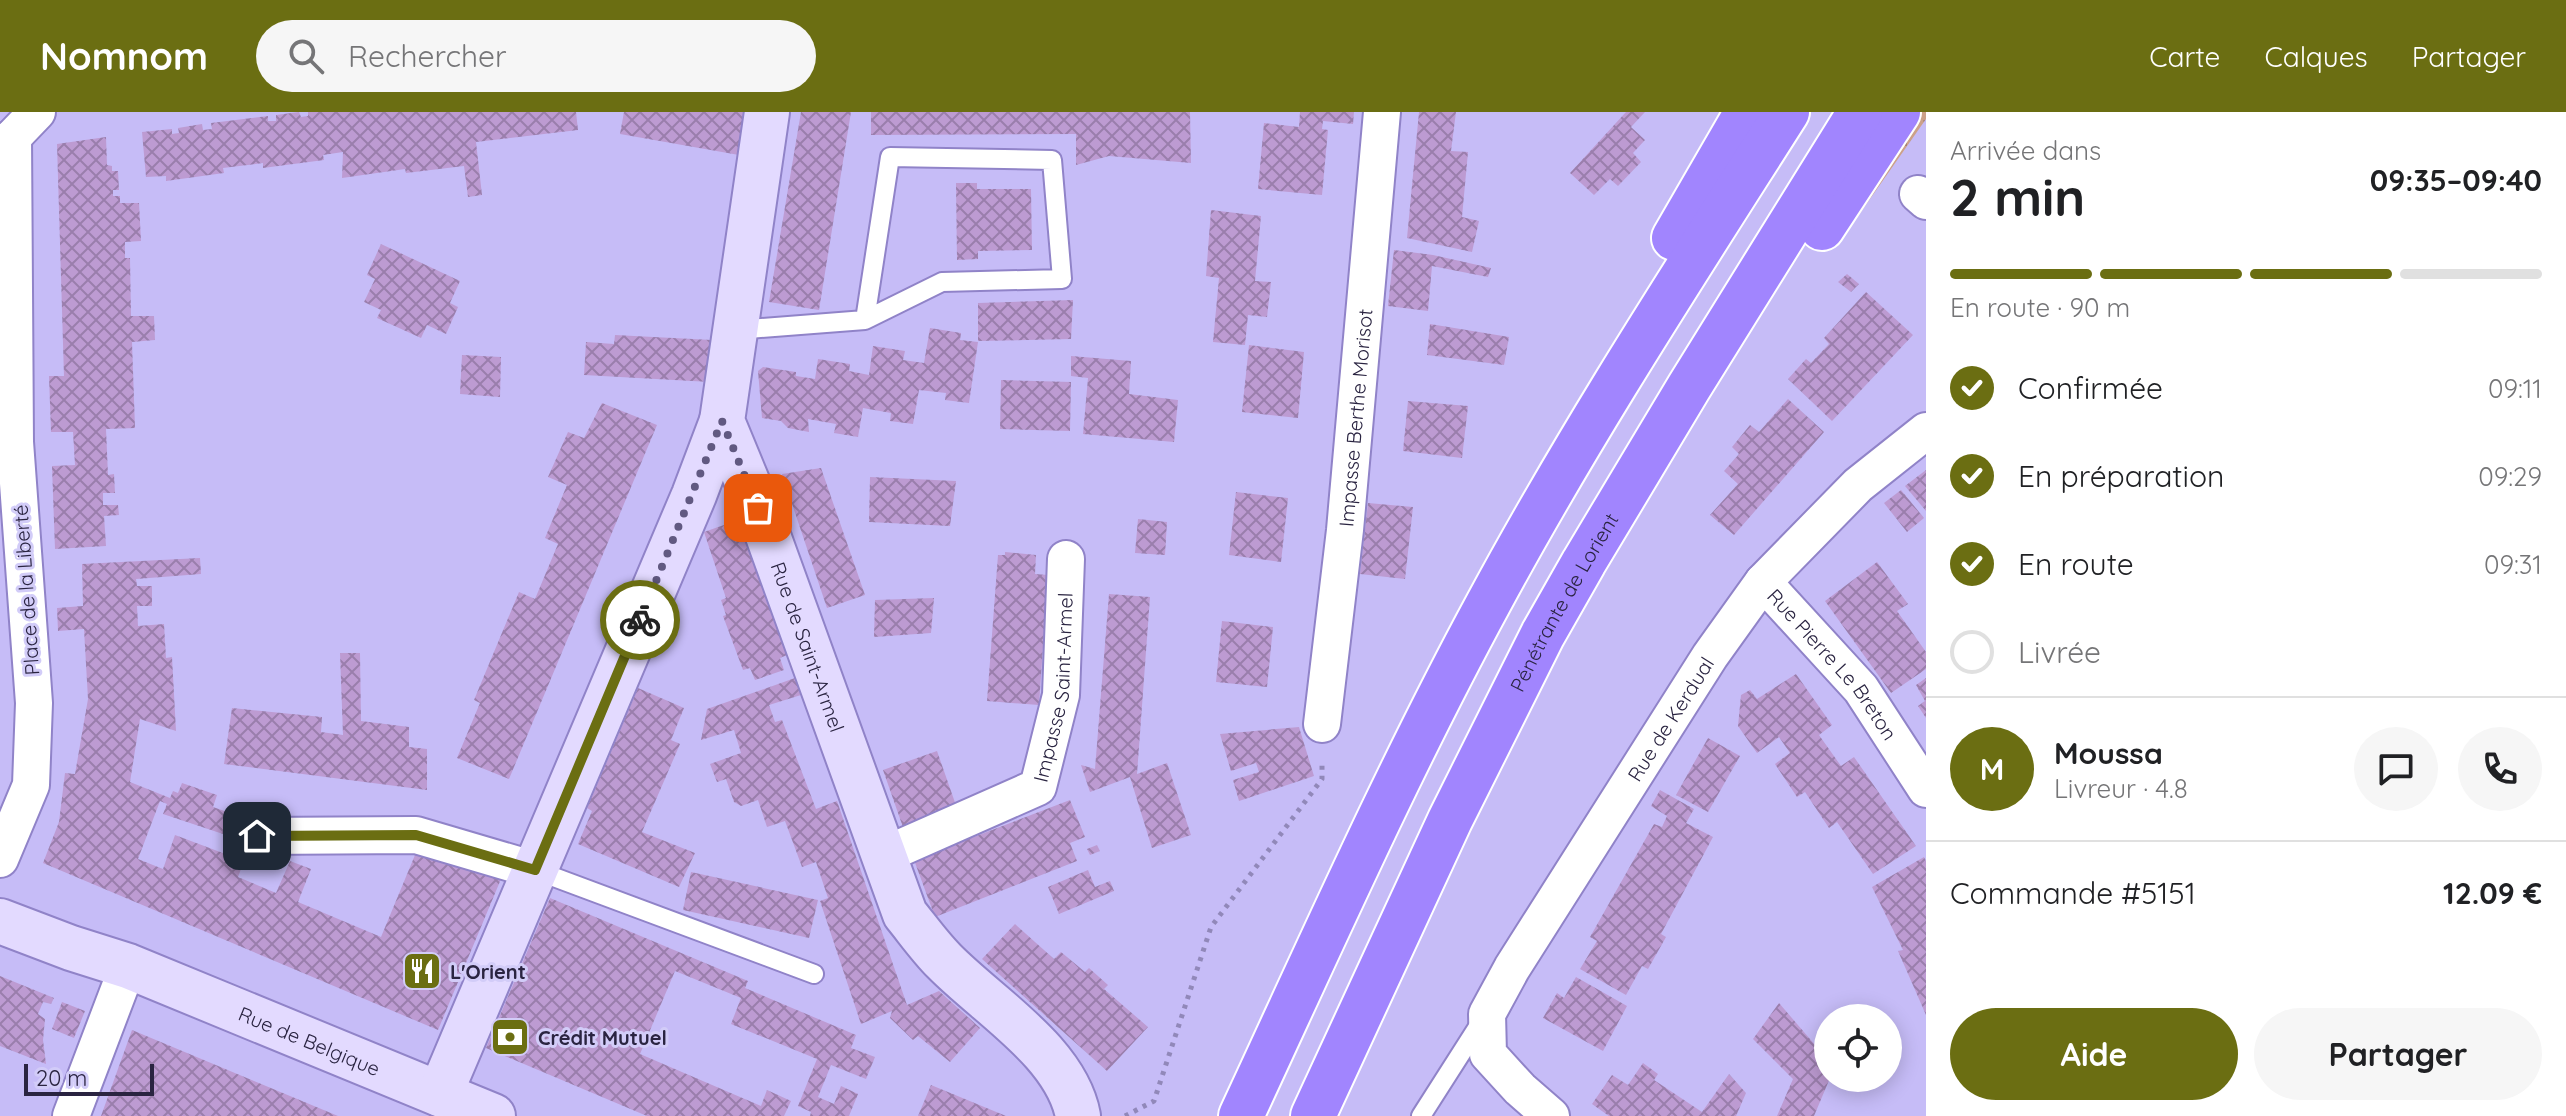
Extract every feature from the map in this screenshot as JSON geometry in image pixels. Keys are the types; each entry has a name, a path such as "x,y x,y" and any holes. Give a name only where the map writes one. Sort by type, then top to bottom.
{"highway":[{"path":"1241,1116 1390,795 1615,342 1747,112"},
{"path":"1488,603 1632,355 1787,112"},
{"name":"Pénétrante de Lorient","path":"1313,1116 1450,820 1543,634 1860,112"},
{"path":"1584,562 1713,386 1826,223 1898,112"}],"street":[{"name":"Rue de Saint-Armel","path":"767,112 722,421 758,508 905,914 942,960 1047,1056 1074,1096 1078,1116"},
{"name":"Impasse Berthe Morisot","path":"1322,724 1345,530 1382,112"},
{"name":"Place de la Liberté","path":"0,859 31,785 34,703 15,442 17,130"},
{"path":"440,1094 694,495 722,421"},
{"name":"Rue de Kerdual","path":"1551,1116 1520,1089 1488,1054 1487,1014 1512,968 1710,656 1763,582 1858,485 1926,431"},
{"name":"Impasse Saint-Armel","path":"882,856 1038,787 1061,695 1066,559"},
{"name":"Rue Pierre Le Breton","path":"1763,582 1861,689 1926,789"},
{"path":"257,836 416,835 535,870"},
{"name":"Rue de Belgique","path":"0,891 79,931 128,966"},
{"name":"Rue de Belgique","path":"0,921 128,966 493,1116"},
{"path":"71,1116 128,966"}],"lane":[{"path":"734,330 865,320 942,282 1062,279 1052,160 890,157 865,320"},
{"path":"535,870 814,974"},
{"path":"1421,1116 1487,1014"}],"path":[{"path":"1125,1116 1154,1101 1211,927 1322,779 1322,724"}],"green space":[{"path":"1916,112 1926,112 1926,119 1858,216 1849,213"}],"building":[{"path":"299,112 301,117 308,116 308,112 576,112 578,130 476,142 482,195 468,197 464,166 406,173 405,169 342,178 343,152 323,155 324,160 263,168 263,163 223,168 224,173 166,181 166,176 146,177 142,132 172,129 172,134 179,133 178,128 202,124 203,130 212,129 211,123 268,116 268,121 276,121 276,115"},
{"path":"624,112 747,112 739,155 620,134"},
{"path":"801,112 851,112 819,310 769,302"},
{"path":"871,112 1190,112 1191,163 1109,156 1076,165 1076,134 871,135"},
{"path":"1300,112 1354,112 1353,124 1323,121 1322,129 1328,130 1322,195 1258,189 1264,123 1299,127"},
{"path":"1419,112 1456,112 1451,151 1468,152 1462,217 1479,221 1472,252 1407,238"},
{"path":"1626,112 1645,112 1631,127 1645,140 1633,153 1641,162 1618,186 1610,179 1594,195 1570,173"},
{"path":"106,137 107,165 112,166 112,171 118,171 119,190 113,190 113,196 120,196 120,203 139,203 141,241 125,242 125,258 130,258 131,316 154,316 155,340 132,342 135,428 106,429 108,475 114,474 115,493 103,493 103,505 118,505 119,515 104,516 106,546 55,549 52,466 75,465 73,432 51,432 49,376 64,376 57,144"},
{"path":"956,183 977,183 977,189 1031,189 1032,250 978,251 978,259 957,260"},
{"path":"1211,210 1261,216 1255,281 1271,282 1267,317 1248,315 1245,345 1213,342 1219,278 1206,276"},
{"path":"381,244 460,281 450,303 458,307 446,334 427,325 421,338 377,318 381,310 364,302 375,279 367,275"},
{"path":"1394,250 1491,268 1488,277 1432,266 1428,311 1388,306"},
{"path":"1847,274 1859,284 1851,292 1838,282"},
{"path":"1866,292 1913,335 1832,421 1788,379 1806,359 1811,363 1829,344 1824,338"},
{"path":"1073,300 1071,339 978,341 978,303"},
{"path":"1430,324 1509,337 1504,365 1427,355"},
{"path":"930,328 961,333 960,340 978,342 969,403 945,400 946,393 919,390 913,424 890,421 891,413 863,408 858,437 834,433 836,424 808,419 809,432 788,428 781,421 762,418 758,371 763,367 796,372 796,376 815,379 818,359 850,364 849,371 869,375 873,346 905,351 903,360 924,363"},
{"path":"615,335 712,340 710,382 584,375 586,342 614,344"},
{"path":"1249,345 1304,352 1298,418 1242,412"},
{"path":"462,355 501,357 500,397 460,394"},
{"path":"1071,356 1131,361 1129,394 1178,400 1174,442 1083,434 1088,378 1071,376"},
{"path":"1001,380 1071,382 1070,431 1000,429"},
{"path":"1788,399 1824,432 1734,535 1710,515 1738,484 1724,471 1739,454 1732,447 1750,425 1759,432"},
{"path":"1408,401 1468,406 1462,458 1403,451"},
{"path":"602,403 657,425 509,779 457,758 480,703 474,700 519,592 535,599 558,544 545,538 567,485 548,477 568,432 584,438"},
{"path":"821,468 865,595 827,608 782,474"},
{"path":"1926,470 1926,511 1905,486"},
{"path":"870,477 956,481 950,526 869,522"},
{"path":"1901,490 1924,518 1907,532 1884,503"},
{"path":"1236,492 1288,498 1281,562 1229,555"},
{"path":"1368,503 1413,507 1405,579 1360,574"},
{"path":"741,519 787,655 780,658 784,670 755,680 750,668 743,670 723,616 726,615 721,600 726,598 704,532"},
{"path":"1138,519 1167,522 1165,555 1135,553"},
{"path":"1005,552 1036,555 1035,574 1048,575 1039,705 987,701 998,555 1005,555"},
{"path":"200,558 201,574 136,579 137,586 152,586 152,606 137,606 138,626 164,624 166,658 172,657 176,731 140,719 130,782 170,798 173,791 178,793 182,783 217,795 213,807 233,814 226,835 163,814 167,804 160,801 138,859 163,869 175,835 244,861 238,877 276,893 290,861 311,869 298,902 381,937 415,855 450,857 501,879 438,1030 43,863 59,822 65,773 75,774 88,699 84,629 58,631 57,608 83,606 82,564"},
{"path":"1877,562 1908,604 1897,611 1926,652 1926,669 1891,693 1825,601"},
{"path":"1109,594 1150,597 1137,774 1167,763 1191,835 1152,848 1130,777 1090,792 1081,765 1095,769"},
{"path":"934,598 931,633 874,637 875,600"},
{"path":"1222,621 1273,627 1267,687 1216,682"},
{"path":"340,653 360,653 361,721 409,727 409,747 427,749 427,790 224,764 232,708 322,717 321,732 343,735"},
{"path":"1796,674 1832,725 1819,735 1841,766 1854,757 1916,846 1873,874 1837,822 1829,828 1805,792 1797,797 1775,764 1790,753 1779,737 1757,753 1738,726 1741,695 1750,690 1757,699"},
{"path":"795,678 801,695 769,705 775,722 782,720 816,809 837,801 907,1005 939,991 980,1028 950,1062 918,1036 913,1040 890,1018 892,1011 861,1024 820,901 828,898 816,862 802,867 785,821 767,827 758,800 741,806 734,802 726,779 717,782 710,764 741,753 734,730 701,740 707,709"},
{"path":"1926,678 1926,718 1918,706 1925,701 1916,685"},
{"path":"638,688 684,708 671,740 680,744 642,832 695,853 679,887 578,844 592,811 587,808"},
{"path":"1299,727 1314,776 1239,801 1233,780 1259,772 1256,763 1231,771 1220,734"},
{"path":"1708,738 1740,756 1708,812 1676,795"},
{"path":"937,751 959,814 905,833 883,770"},
{"path":"1660,790 1694,809 1686,823 1713,837 1661,934 1666,937 1648,969 1642,966 1626,995 1580,969 1597,941 1590,937 1654,824 1662,827 1667,816 1651,806"},
{"path":"1070,800 1085,837 1070,843 1077,861 935,917 914,860"},
{"path":"1097,845 1100,851 1090,855 1087,849"},
{"path":"1924,857 1926,1015 1898,951 1903,950 1872,887"},
{"path":"1088,870 1095,887 1110,881 1114,891 1059,914 1048,887"},
{"path":"691,872 818,900 809,938 683,910"},
{"path":"550,898 748,981 745,988 856,1035 851,1048 875,1057 866,1079 831,1065 818,1097 834,1104 841,1086 858,1094 849,1116 810,1116 811,1112 798,1106 817,1059 731,1024 741,998 675,971 640,1054 761,1106 767,1090 791,1101 784,1116 647,1116 486,1048"},
{"path":"1015,924 1054,959 1061,952 1085,972 1089,968 1108,985 1104,989 1148,1027 1107,1071 982,959"},
{"path":"0,976 54,998 51,1004 43,1002 38,1014 45,1019 43,1040 46,1064 0,1046"},
{"path":"1576,977 1627,1006 1603,1051 1543,1018 1557,993 1564,998"},
{"path":"62,1002 85,1011 74,1038 52,1029"},
{"path":"1779,1003 1814,1044 1814,1092 1824,1092 1814,1116 1777,1116 1793,1079 1753,1039"},
{"path":"132,1030 254,1081 338,1116 101,1116"},
{"path":"1643,1063 1658,1074 1654,1080 1702,1112 1729,1074 1746,1093 1736,1116 1609,1116 1592,1104 1612,1075 1628,1085"},
{"path":"931,1085 1006,1116 918,1116"}],"way so far":[{"path":"640,620 722,421 758,508"}],"place":[{"name":"L'Orient","path":"422,971"},
{"name":"Crédit Mutuel","path":"510,1037"}],"route":[{"path":"257,836 416,835 535,870 640,620"}]}
